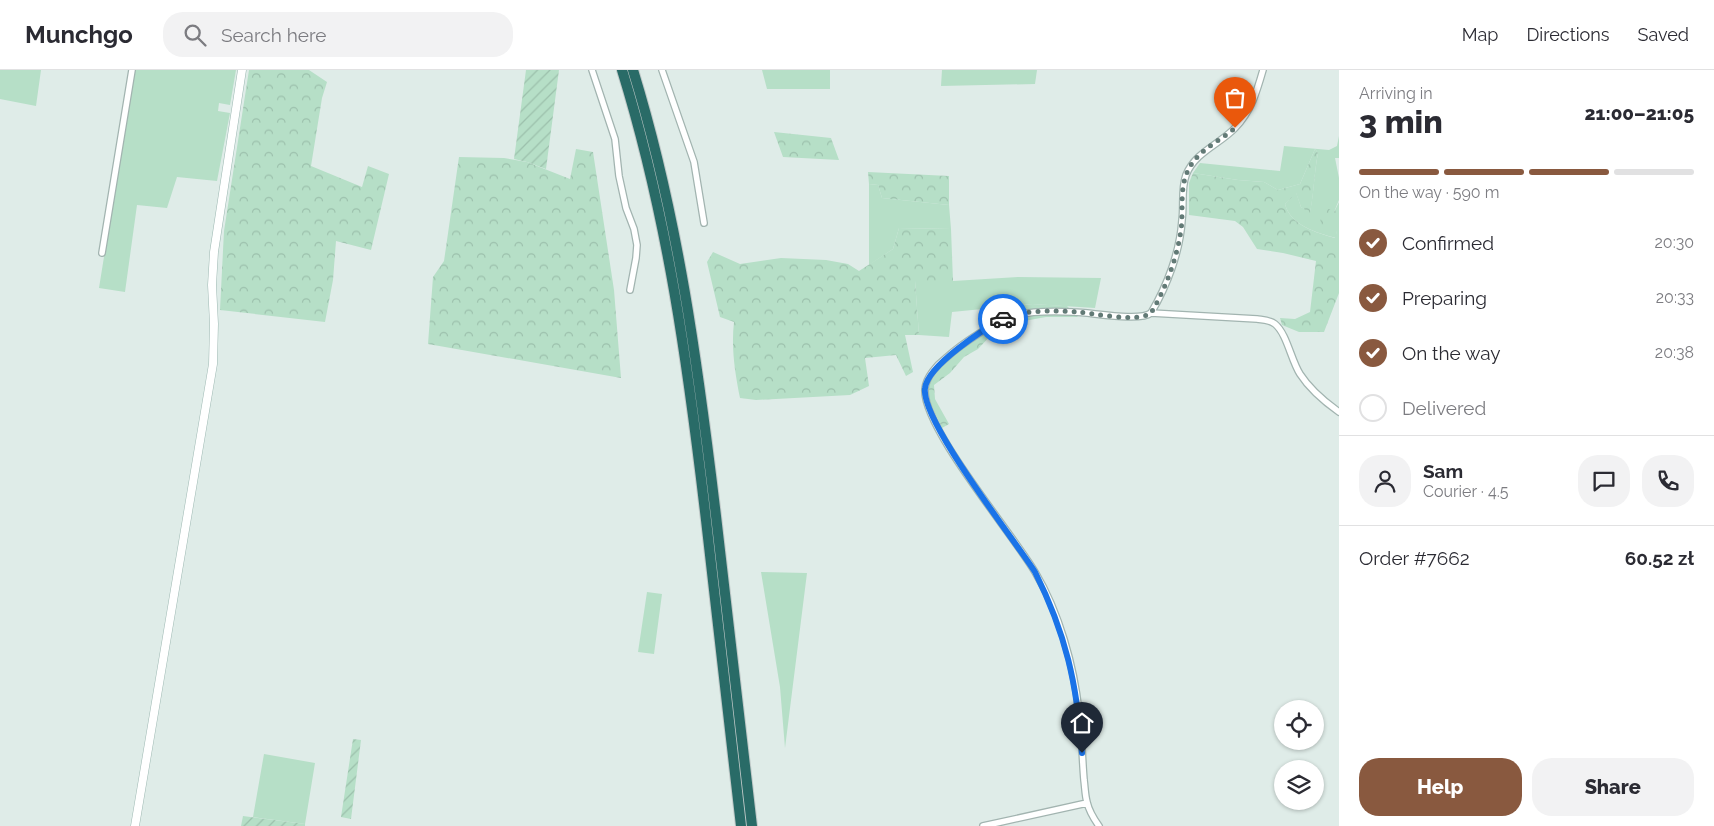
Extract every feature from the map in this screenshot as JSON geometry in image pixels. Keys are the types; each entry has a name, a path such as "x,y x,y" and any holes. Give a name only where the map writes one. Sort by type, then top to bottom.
{"highway":[{"path":"622,70 656,193 681,324 741,826"},
{"path":"634,70 668,198 691,319 752,826"}],"street":[{"path":"102,253 132,70"},
{"path":"135,826 213,364 212,271 242,70"},
{"path":"592,70 615,139 619,176 637,245 630,290"},
{"path":"662,70 694,162 704,223"},
{"path":"1098,826 1087,803 1075,687 1066,649 1053,612 1035,572 946,441 926,401 925,388 932,372 945,359 1006,317 1051,311 1134,317 1148,316 1165,283 1178,246 1184,184 1191,165 1200,155 1230,132 1247,114 1263,70"},
{"path":"1151,313 1257,319 1276,324 1299,373 1308,385 1339,412"},
{"path":"983,826 1087,803"}],"green space":[{"path":"0,70 41,70 36,106 0,99"},
{"path":"134,70 236,70 230,105 219,103 218,111 230,113 217,181 177,177 167,208 137,205 125,292 99,288"},
{"path":"249,70 309,70 327,82 322,98 311,166 362,187 368,166 389,174 371,250 336,241 333,280 325,322 220,310 224,231"},
{"path":"526,70 559,70 546,169 514,159"},
{"path":"762,70 830,70 830,89 767,89"},
{"path":"942,70 1037,70 1035,84 941,86"},
{"path":"774,132 831,138 839,160 783,157"},
{"path":"1339,136 1339,158 1335,158 1339,178 1339,200 1334,212 1337,231 1336,238 1313,231 1298,223 1292,217 1285,204 1296,192 1301,207 1310,212 1318,153 1315,149 1300,184 1278,190 1264,182 1193,173 1200,163 1280,171 1284,146 1329,150 1337,146"},
{"path":"576,149 593,152 614,290 621,378 428,344 433,277 444,261 459,157 504,158 527,162 570,179"},
{"path":"1315,149 1318,153 1310,213 1301,207 1296,193 1285,204 1292,217 1298,223 1320,234 1335,238 1337,231 1321,226 1320,216 1324,206 1334,212 1339,202 1339,293 1324,332 1299,332 1282,325 1280,318 1295,319 1310,312 1316,261 1257,249 1243,227 1235,221 1189,215 1189,183 1193,173 1264,182 1278,190 1300,184"},
{"path":"868,172 949,176 949,205 882,198 878,185 869,184"},
{"path":"869,184 878,185 882,198 949,205 951,229 899,228 893,249 869,265"},
{"path":"899,228 951,229 953,281 915,281 919,335 905,335 913,372 906,376 896,355 865,358 869,386 850,395 756,400 740,398 734,360 734,322 720,317 707,262 713,252 740,264 781,258 826,260 848,264 859,271 893,249"},
{"path":"1018,277 1101,278 1095,308 1032,304 952,312 949,337 919,335 915,281"},
{"path":"1032,304 1067,306 1078,317 1046,317 1008,324 995,331 978,349 964,357 950,373 934,385 935,399 949,424 942,428 931,405 927,387 950,352 999,314 995,308"},
{"path":"761,572 807,573 785,748 780,687"},
{"path":"647,592 662,594 654,654 638,652"},
{"path":"353,739 361,740 351,819 341,817"},
{"path":"264,754 315,763 305,824 253,817"},
{"path":"243,816 305,824 305,826 241,826"}],"way so far":[{"path":"1003,319 1018,314 1051,311 1134,317 1148,316 1155,307 1174,261 1181,231 1182,194 1191,165 1200,155 1235,128"}],"route":[{"path":"1003,319 952,353 932,372 925,388 926,401 946,441 1035,572 1042,586 1059,627 1072,670 1079,712 1082,753"}]}
